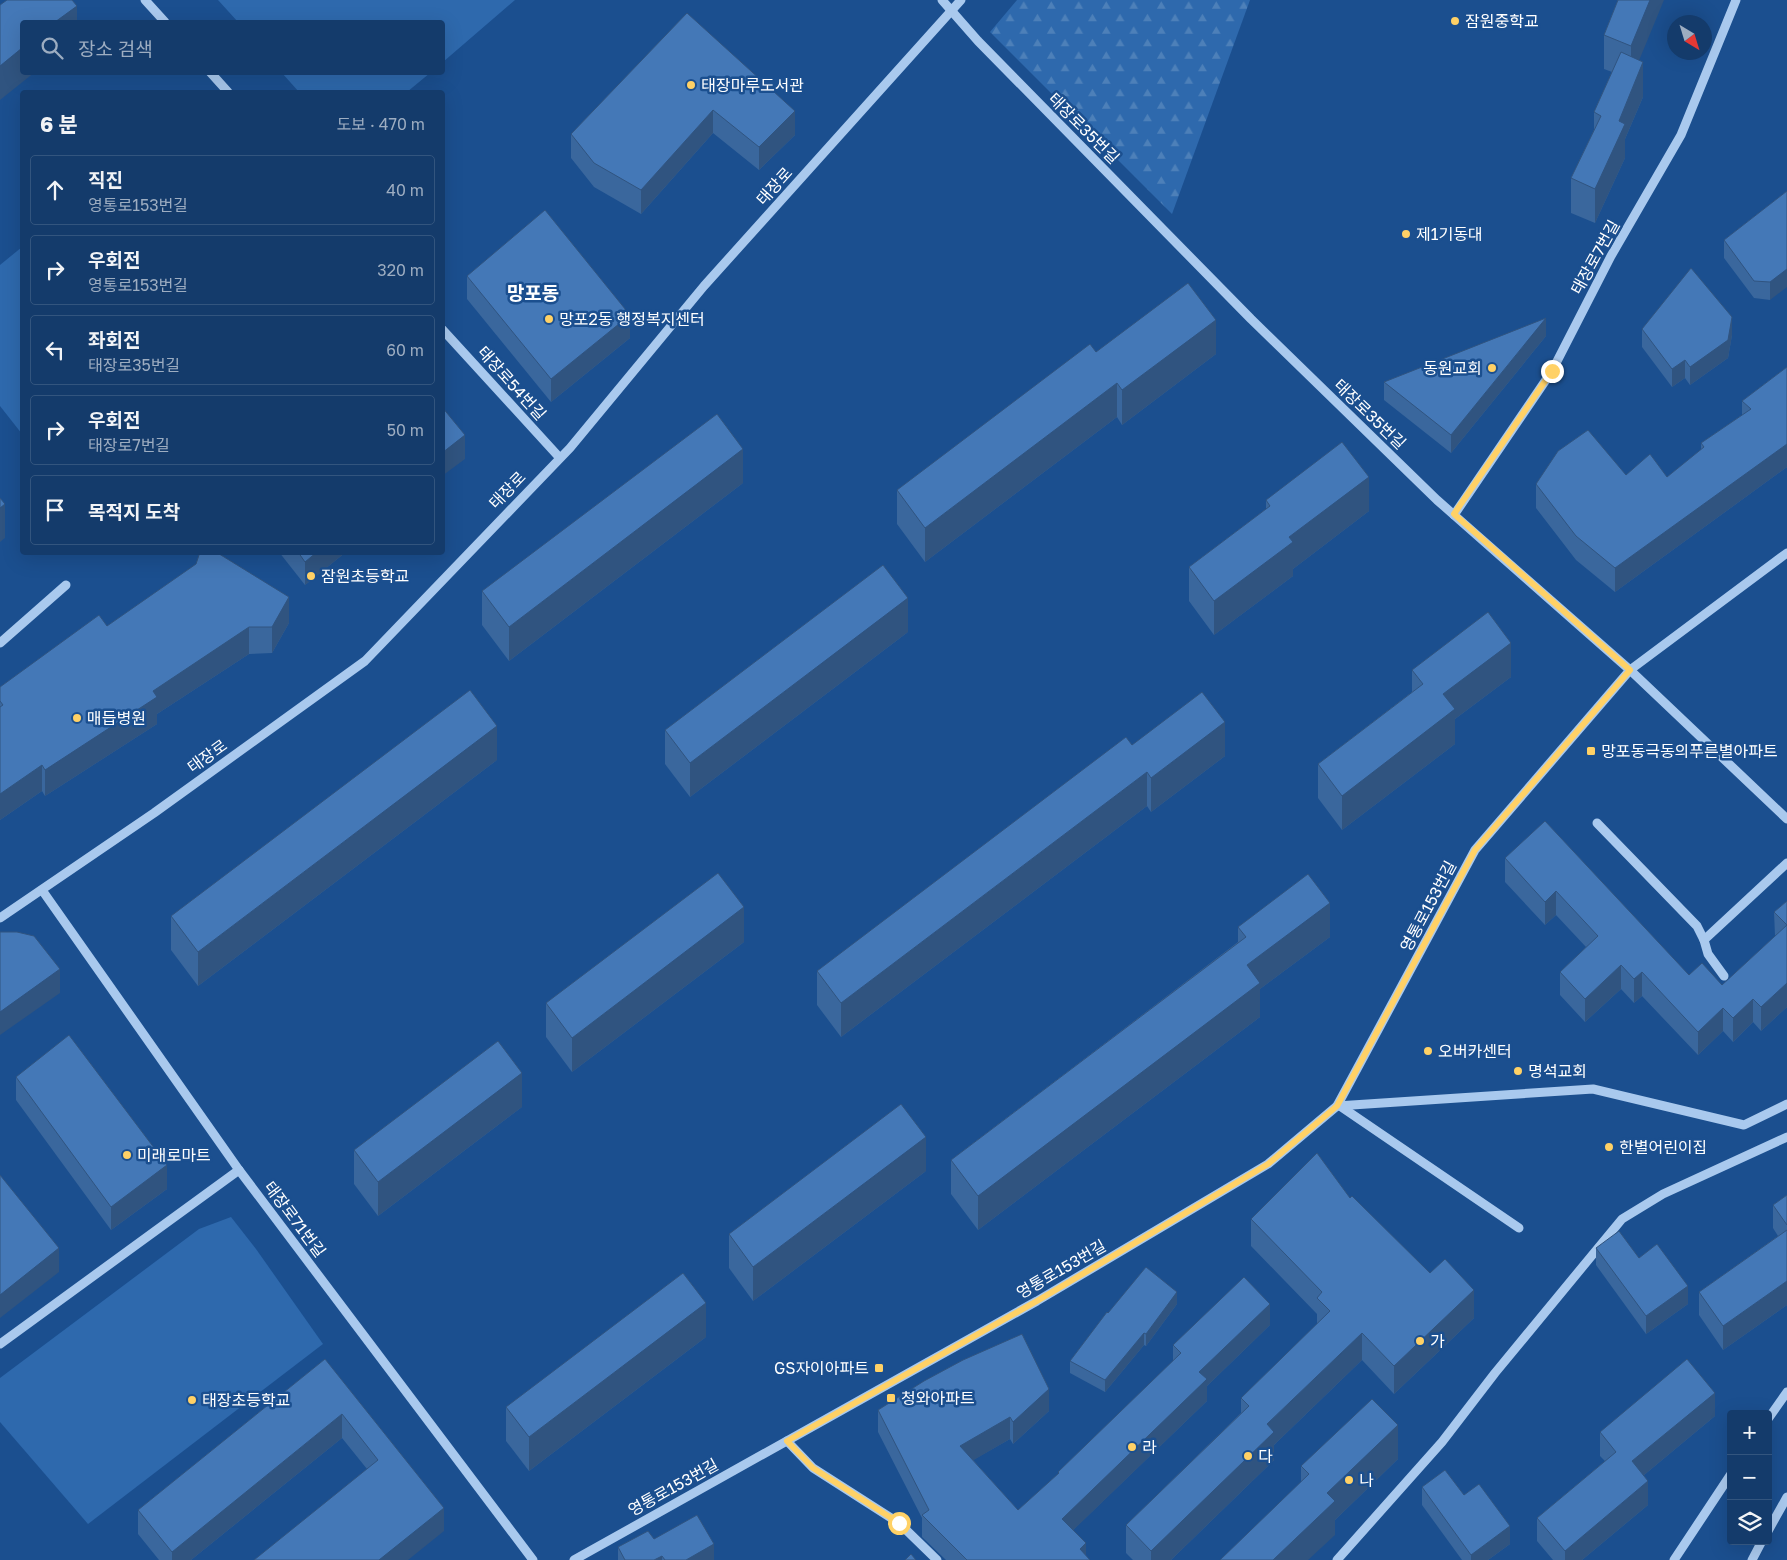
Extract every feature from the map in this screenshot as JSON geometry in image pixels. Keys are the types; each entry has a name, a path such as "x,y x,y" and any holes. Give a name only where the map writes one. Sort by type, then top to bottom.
{"street":[{"path":"145,0 163,20"},
{"name":"태장로35번길","path":"942,0 953,10 978,41 1251,319 1437,500 1630,670 1787,819"},
{"name":"태장로","path":"0,918 154,813 365,661 559,457 570,448 704,286 961,0"},
{"name":"태장로7번길","path":"1454,514 1552,371 1611,256 1682,136 1736,0"},
{"path":"213,75 226,90"},
{"name":"태장로54번길","path":"445,332 559,457"},
{"name":"영통로153번길","path":"574,1560 1037,1301 1268,1164 1339,1106 1475,850 1630,670 1787,553"},
{"path":"0,643 66,585"},
{"path":"1597,823 1696,926 1704,940 1708,954 1724,976"},
{"path":"1704,940 1787,863"},
{"name":"태장로71번길","path":"42,890 239,1170 534,1560"},
{"path":"1339,1106 1593,1089 1744,1125 1787,1104"},
{"path":"1339,1106 1519,1228"},
{"path":"1337,1560 1442,1442 1495,1373 1622,1219 1662,1194 1787,1137"},
{"path":"0,1344 239,1170"},
{"path":"1772,1413 1787,1392"},
{"path":"787,1441 813,1468 899,1523 937,1560"},
{"path":"1674,1560 1727,1480"},
{"path":"1772,1524 1787,1497"},
{"path":"1752,1560 1760,1545"}],"green space":[{"path":"218,0 515,0 445,60 445,20 236,20"},
{"path":"1017,0 1250,0 1172,214 990,32"},
{"path":"284,75 428,75 409,90 297,90"},
{"path":"20,249 20,431 0,406 0,265"},
{"path":"231,1217 323,1344 88,1524 0,1422 0,1378 199,1229"}],"building":[{"path":"7,0 72,0 77,6 58,20 20,20 20,50 0,66 0,5"},
{"path":"1618,0 1650,0 1631,46 1604,35"},
{"name":"태장마루도서관","path":"687,13 795,111 759,147 713,110 641,190 594,163 571,134"},
{"path":"1621,52 1643,62 1619,121 1625,124 1595,189 1571,178 1601,116 1594,112"},
{"path":"1787,191 1787,269 1770,282 1754,281 1724,240"},
{"name":"망포2동 행정복지센터","path":"545,210 630,315 551,379 467,276"},
{"path":"1691,268 1732,317 1728,340 1690,367 1685,360 1672,369 1642,329"},
{"path":"1188,283 1216,320 1122,390 1117,383 925,528 897,490 1090,344 1096,352"},
{"path":"1546,318 1451,435 1384,382"},
{"path":"1787,367 1787,444 1615,568 1576,536 1536,484 1558,451 1588,430 1626,475 1650,454 1667,477 1704,447 1701,443 1751,409 1742,401"},
{"path":"445,411 465,435 445,451"},
{"path":"717,414 743,449 509,627 482,591"},
{"path":"1342,442 1369,477 1289,537 1293,542 1214,601 1189,567 1270,506 1266,500"},
{"path":"0,498 5,504 0,508"},
{"path":"199,555 221,555 289,597 272,627 249,627 153,691 157,697 45,770 42,765 0,794 0,707 3,705 0,701 0,687 99,615 107,626 196,564"},
{"path":"300,555 313,555 305,562"},
{"path":"883,565 908,598 690,763 665,730"},
{"path":"1488,612 1511,643 1443,694 1455,709 1342,796 1318,764 1423,684 1412,670"},
{"path":"470,690 497,726 198,952 171,916"},
{"path":"1202,692 1225,722 1151,778 1147,772 841,1003 817,971 1126,737 1132,745"},
{"path":"1545,821 1689,975 1702,963 1722,985 1787,925 1787,983 1761,1007 1753,999 1733,1018 1723,1008 1698,1032 1642,972 1634,979 1621,965 1585,999 1560,972 1598,936 1556,891 1545,902 1505,858"},
{"path":"718,873 744,907 572,1038 546,1003"},
{"path":"1308,874 1330,903 1247,965 1260,983 978,1196 951,1160 1246,937 1238,927"},
{"path":"1787,901 1787,925 1774,912"},
{"path":"0,932 17,932 34,936 60,969 0,1012"},
{"path":"69,1035 167,1165 111,1207 16,1077"},
{"path":"498,1041 522,1073 378,1182 354,1150"},
{"path":"901,1104 926,1137 753,1267 729,1234"},
{"path":"1317,1153 1350,1198 1352,1196 1430,1273 1445,1259 1474,1290 1394,1366 1362,1333 1267,1424 1274,1432 1151,1551 1126,1525 1249,1406 1241,1398 1330,1311 1317,1298 1322,1292 1251,1219"},
{"path":"0,1175 59,1248 0,1295"},
{"path":"1787,1195 1787,1225 1773,1205"},
{"path":"1787,1230 1787,1281 1723,1326 1699,1292"},
{"path":"1619,1231 1639,1258 1657,1244 1688,1286 1646,1316 1596,1248"},
{"path":"1146,1267 1177,1292 1146,1334 1144,1333 1105,1380 1070,1361 1107,1312"},
{"path":"683,1273 706,1303 529,1437 506,1407"},
{"path":"1244,1277 1270,1304 1199,1372 1207,1379 1062,1519 1086,1543 1080,1549 1090,1560 967,1560 922,1515 929,1510 878,1410 924,1381 963,1360 1022,1334 1049,1389 1013,1422 1010,1417 960,1446 1018,1510 1059,1473 1181,1353 1173,1345"},
{"path":"325,1359 444,1508 379,1560 254,1560 378,1460 342,1414 172,1552 138,1510"},
{"path":"1687,1359 1715,1393 1632,1461 1648,1481 1565,1551 1537,1518 1616,1452 1600,1432"},
{"path":"1372,1399 1398,1425 1327,1493 1335,1501 1273,1560 1220,1560 1309,1474 1301,1466"},
{"path":"1445,1470 1464,1495 1479,1484 1510,1526 1471,1555 1422,1487"},
{"path":"697,1515 714,1544 686,1560 665,1560 662,1556 654,1560 625,1560 618,1547 648,1531 654,1539"},
{"path":"911,1554 916,1560 905,1560"}],"place":[{"name":"잠원중학교","path":"1455,21"},
{"name":"태장마루도서관","path":"691,85"},
{"name":"제1기동대","path":"1406,234"},
{"name":"망포2동 행정복지센터","path":"549,319"},
{"name":"동원교회","path":"1492,368"},
{"name":"잠원초등학교","path":"311,576"},
{"name":"매듭병원","path":"77,718"},
{"name":"망포동극동의푸른별아파트","path":"1591,751"},
{"name":"오버카센터","path":"1428,1051"},
{"name":"명석교회","path":"1518,1071"},
{"name":"한별어린이집","path":"1609,1147"},
{"name":"미래로마트","path":"127,1155"},
{"name":"가","path":"1420,1341"},
{"name":"GS자이아파트","path":"879,1368"},
{"name":"청와아파트","path":"891,1398"},
{"name":"태장초등학교","path":"192,1400"},
{"name":"라","path":"1132,1447"},
{"name":"다","path":"1248,1456"},
{"name":"나","path":"1349,1480"}],"district":[{"name":"망포동","path":"533,293"}],"route":[{"path":"899,1523 813,1468 787,1441 1037,1301 1268,1164 1337,1106 1475,850 1630,670 1454,514 1552,371"}]}
